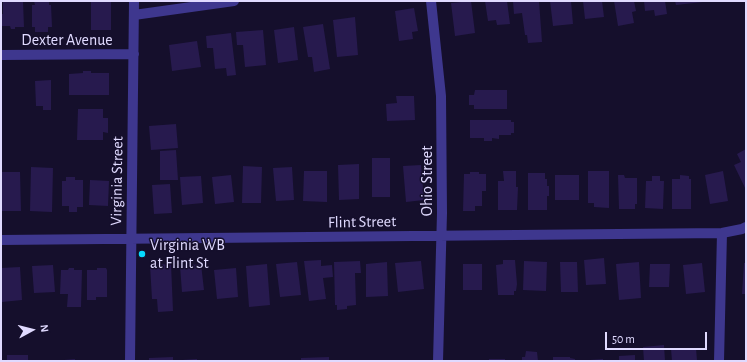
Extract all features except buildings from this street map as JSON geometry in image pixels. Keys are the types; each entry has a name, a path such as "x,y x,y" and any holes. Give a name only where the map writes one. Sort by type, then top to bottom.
{"street":[{"name":"Virginia Street","path":"130,361 134,1"},
{"path":"134,15 234,1"},
{"name":"Ohio Street","path":"431,1 441,96 442,236 438,361"},
{"name":"Dexter Avenue","path":"1,55 134,54"},
{"name":"Flint Street","path":"1,240 722,233 746,227"},
{"path":"719,361 722,233"}],"place":[{"name":"Virginia WB at Flint St","path":"142,254"}]}
